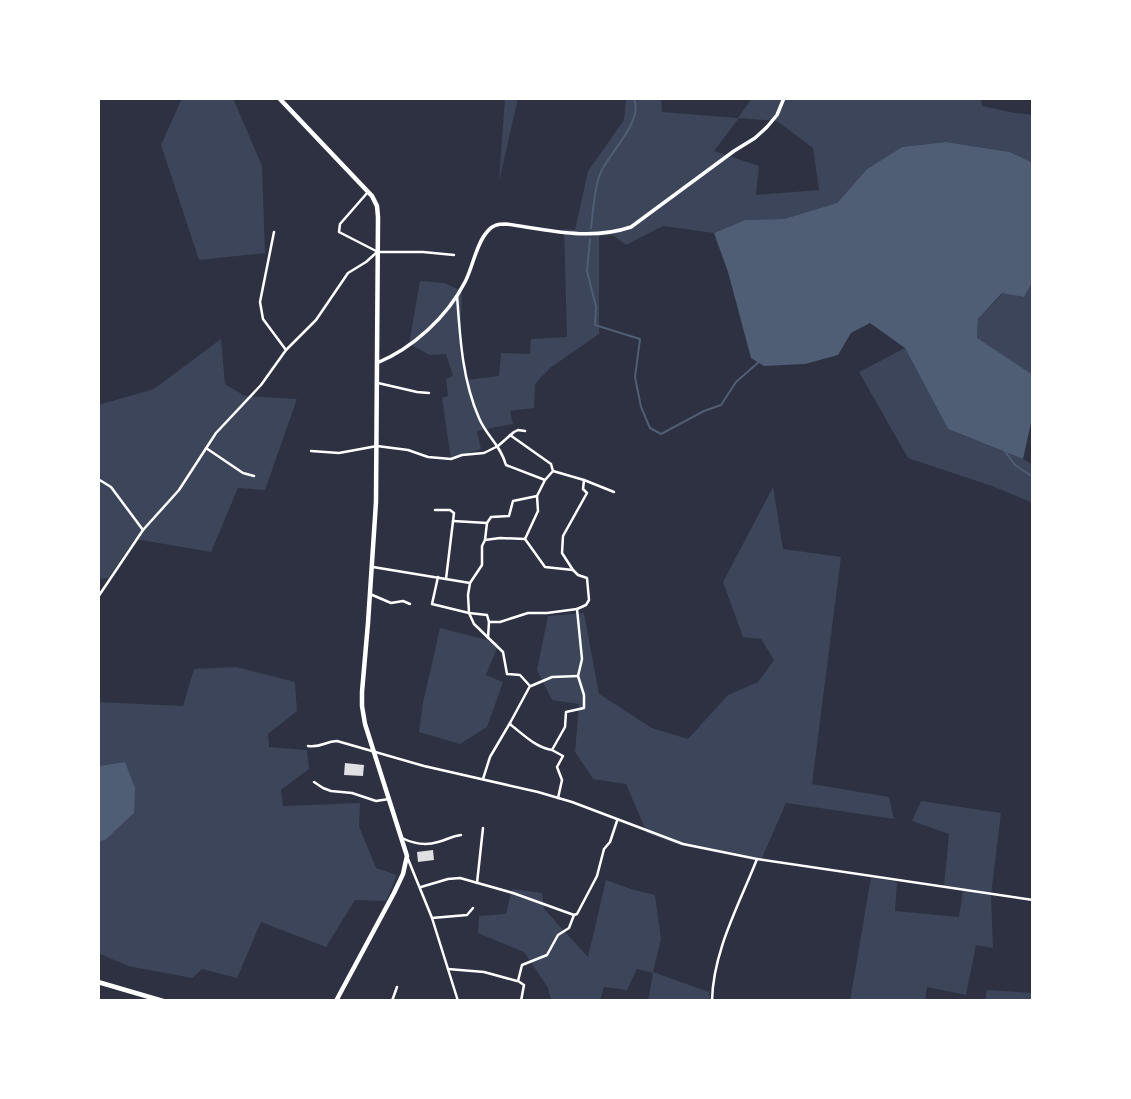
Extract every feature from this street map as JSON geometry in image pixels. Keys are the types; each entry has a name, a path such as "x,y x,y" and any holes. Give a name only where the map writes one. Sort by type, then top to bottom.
{"main road":[{"path":"279,98 368,192 378,210 377,446 362,706 373,751 407,856 403,874 394,893 336,1001"},
{"path":"98,982 163,1001"}],"street":[{"path":"377,363 424,334 435,323 465,282 485,233 492,226 506,224 586,234 616,232 631,227 761,133 777,115 784,98"},
{"path":"368,192 339,226 339,232 378,252 423,252 454,256"},
{"path":"274,232 260,302 263,319 286,350"},
{"path":"98,597 143,530 179,490 216,433 261,384 286,350 316,320 348,273 378,252"},
{"path":"457,295 461,352 467,386 484,428 502,452 506,465 545,480"},
{"path":"378,383 429,393"},
{"path":"311,451 339,453 377,446 444,459 484,453 519,430 525,431"},
{"path":"510,435 551,464 553,471"},
{"path":"205,448 243,473 254,477"},
{"path":"525,539 538,511 537,496 553,471"},
{"path":"553,471 614,492"},
{"path":"98,478 111,487 143,530"},
{"path":"489,622 500,622 528,613 547,613 586,606 589,600 587,578 573,570 562,553 564,537 587,493 583,489 584,480"},
{"path":"530,686 520,676 507,674 503,652 474,624 468,613 468,595 470,583 482,565 482,546 491,517 509,516 513,501 537,496"},
{"path":"435,510 453,511 446,579"},
{"path":"453,521 487,523"},
{"path":"525,539 545,567 573,570"},
{"path":"485,540 525,539"},
{"path":"372,567 470,583"},
{"path":"438,578 432,604 487,615 488,638"},
{"path":"370,594 391,603 403,601 410,604"},
{"path":"552,750 565,727 566,712 584,708 584,695 578,676 582,659 577,609"},
{"path":"483,779 490,757 530,686 552,677 578,676"},
{"path":"510,723 542,748 563,756 557,767 562,780 558,798"},
{"path":"308,746 316,747 337,741 424,766 558,798 683,844 757,859 1033,900"},
{"path":"314,782 331,791 352,793 376,801 389,799"},
{"path":"518,981 522,965 547,955 558,935 569,928 592,887 617,820"},
{"path":"477,883 483,828"},
{"path":"402,838 416,845 437,843 451,836 461,835"},
{"path":"407,856 432,918 458,1001"},
{"path":"712,1001 715,971 722,943 757,859"},
{"path":"421,887 460,878 574,915"},
{"path":"432,918 467,915 473,908"},
{"path":"448,969 484,972 518,981 524,985 521,1001"},
{"path":"392,1001 397,987"}],"shaded area":[{"path":"182,98 233,98 262,166 265,253 199,260 161,145"},
{"path":"505,98 518,98 499,182"},
{"path":"625,98 661,98 662,112 738,118 752,98 981,98 982,106 1033,115 1033,163 1010,152 946,142 902,147 867,169 837,203 784,219 745,220 714,233 663,226 626,245 613,235 599,236 599,334 550,368 535,384 534,408 510,411 513,424 477,431 481,449 451,459 442,398 448,396 446,379 453,376 446,354 430,355 409,344 420,281 444,283 462,291 460,353 466,380 499,376 501,353 530,354 531,339 567,337 564,229 575,230 588,171 624,120","holes":["739,118 777,121 813,148 819,190 756,195 759,166 714,151"]},
{"path":"946,142 1010,152 1033,163 1033,281 1024,297 1002,293 978,319 977,338 1033,375 1033,414 1023,459 948,429 905,348 870,323 851,333 838,355 805,364 764,366 751,358 728,272 714,233 745,220 784,219 837,203 867,169 902,147"},
{"path":"1033,281 1033,375 977,339 978,319 1003,293 1024,297"},
{"path":"221,339 225,384 245,396 297,399 265,490 238,488 211,552 135,539 108,578 98,579 98,405 154,389"},
{"path":"905,348 948,429 1033,465 1033,503 992,486 908,458 859,372"},
{"path":"773,487 783,549 841,557 812,784 889,797 894,819 786,803 761,860 679,845 647,833 626,784 593,779 575,752 579,704 552,700 537,670 548,616 584,613 599,694 652,728 688,739 728,695 758,682 774,660 761,639 743,637 723,582"},
{"path":"440,628 499,643 486,675 503,682 487,727 460,744 419,732"},
{"path":"236,667 295,682 297,711 268,734 269,747 307,750 309,769 281,790 283,806 360,803 359,826 376,868 397,875 386,901 355,900 326,947 261,922 237,978 202,969 192,978 128,966 98,953 98,842 105,840 125,762 98,766 98,702 183,706 194,669"},
{"path":"125,762 135,788 134,813 105,840 98,842 98,766"},
{"path":"921,801 1001,813 991,895 993,948 976,945 966,995 927,987 925,1001 850,1001 871,877 897,882 895,911 959,917 963,890 944,886 949,834 912,821"},
{"path":"606,880 655,895 661,939 653,972 709,992 711,1001 648,1001 653,973 637,969 627,990 604,987 600,1001 551,1001 548,988 524,952 478,933 479,916 506,914 512,889 542,893 544,909 588,957"},
{"path":"987,990 1033,993 1033,1001 985,1001"}],"building":[{"path":"345,763 364,765 363,776 344,775"},
{"path":"433,850 434,860 418,862 417,852"}],"waterway":[{"path":"591,228 598,180 604,165 630,127 636,107 634,98"},
{"path":"590,239 587,271 596,307 595,325 640,339 635,377 641,407 650,428 661,434 721,405 736,382 760,361"},
{"path":"1004,450 1015,465 1033,477"}]}
